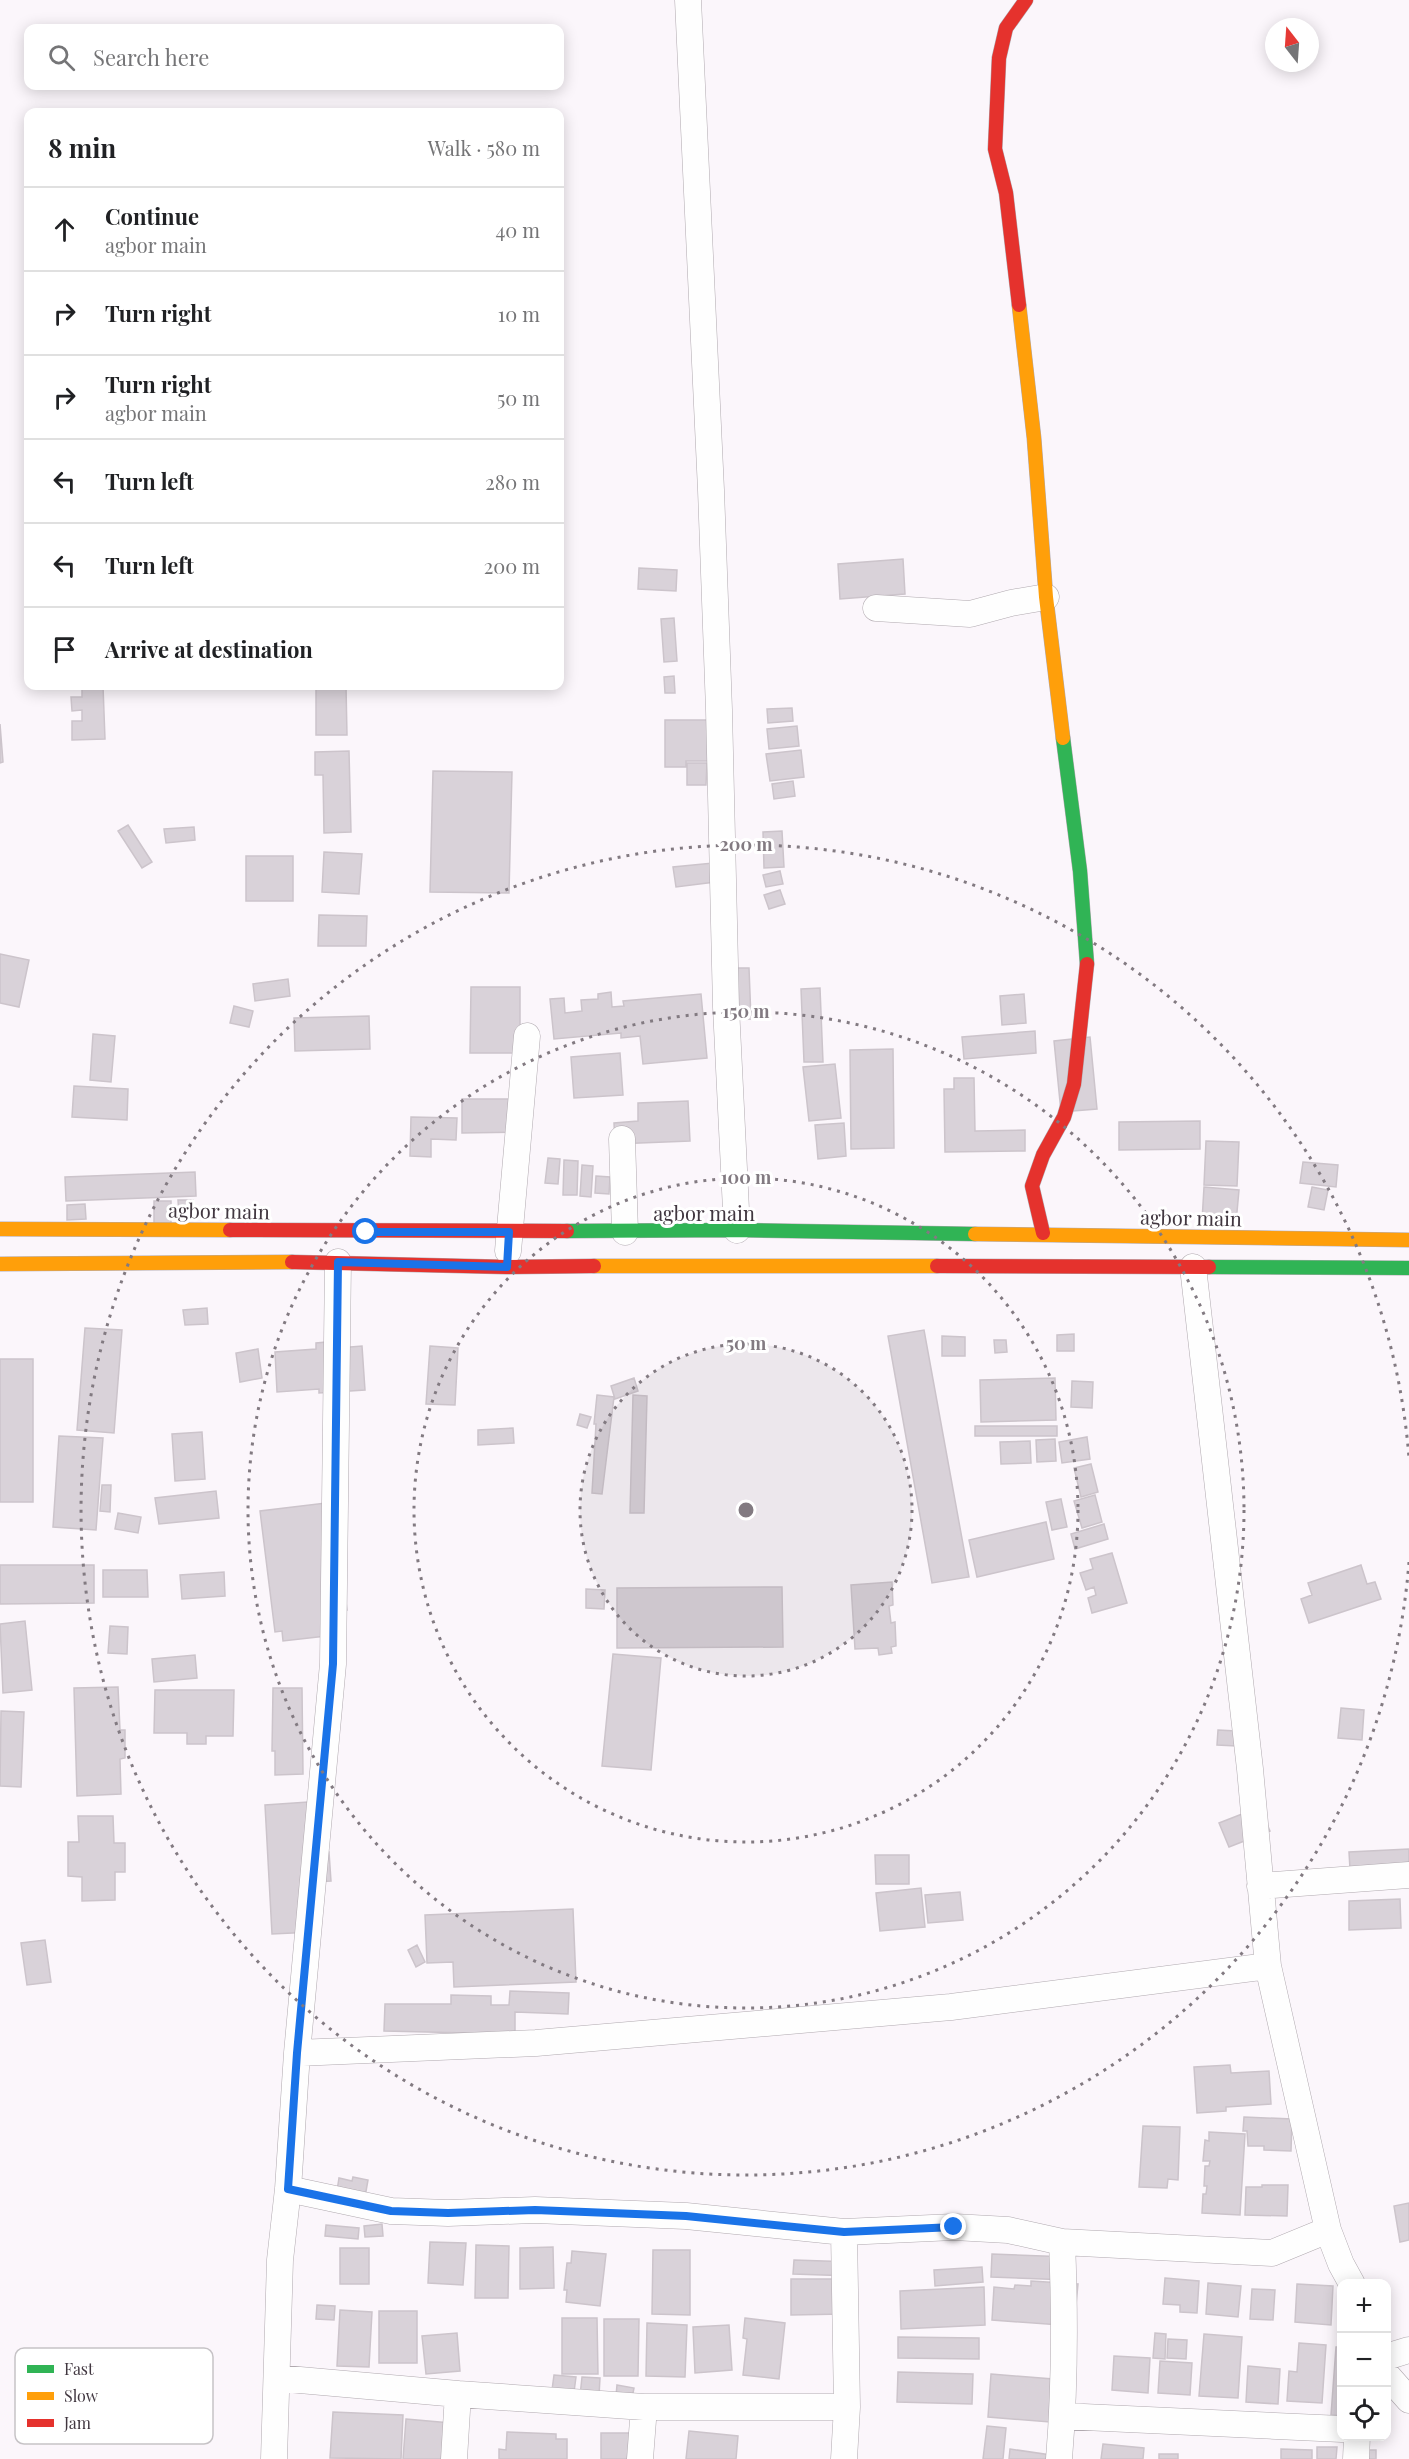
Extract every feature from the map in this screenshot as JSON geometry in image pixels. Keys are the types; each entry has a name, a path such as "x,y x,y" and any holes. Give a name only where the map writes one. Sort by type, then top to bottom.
{"main road":[{"path":"1026,0 1006,28 999,58 995,149 1006,193 1035,438 1046,597 1080,871 1088,972 1074,1084 1064,1117 1043,1155 1032,1186 1043,1233"},
{"name":"agbor main","path":"0,1229 509,1232 737,1230 1409,1240"},
{"path":"0,1264 338,1262 507,1267 812,1265 1409,1268"}],"street":[{"path":"688,0 711,490 726,1007 737,1230"},
{"path":"876,608 970,614 1046,597"},
{"path":"507,1267 527,1036"},
{"path":"622,1139 625,1232"},
{"path":"274,2459 280,2260 333,1664 338,1262"},
{"path":"1193,1267 1250,1769 1268,1966 1328,2230 1341,2264 1350,2279"},
{"path":"1260,1886 1409,1875"},
{"path":"297,2053 536,2043 951,2007 1268,1966"},
{"path":"288,2189 391,2211 448,2213 535,2210 686,2216 844,2232 954,2227 1008,2230 1062,2242 1272,2253 1328,2230"},
{"path":"844,2232 848,2407 844,2459"},
{"path":"1059,2459 1064,2288 1062,2242"},
{"path":"1391,2355 1409,2350"},
{"path":"277,2378 644,2407 848,2407"},
{"path":"1391,2380 1409,2400"},
{"path":"454,2459 458,2394"},
{"path":"640,2459 644,2407"},
{"path":"1062,2416 1337,2428"},
{"path":"1356,2459 1357,2441"}],"building":[{"path":"903,559 905,594 840,599 838,564"},
{"path":"639,568 677,570 676,591 638,589"},
{"path":"674,618 677,661 664,662 661,619"},
{"path":"674,676 675,693 665,693 664,677"},
{"path":"82,690 103,690 105,739 72,740 72,721 82,721 82,710 72,711 71,697 82,697"},
{"path":"316,690 346,690 347,735 316,735"},
{"path":"792,708 793,721 768,723 767,709"},
{"path":"665,720 708,720 708,761 686,761 686,767 665,767"},
{"path":"0,724 3,762 0,763"},
{"path":"797,726 799,746 769,749 767,729"},
{"path":"801,750 804,777 770,781 766,754"},
{"path":"349,751 351,832 324,833 323,775 315,775 315,752"},
{"path":"687,763 707,763 706,785 687,785"},
{"path":"433,771 512,772 509,893 430,892"},
{"path":"793,781 795,796 774,799 772,784"},
{"path":"128,825 152,862 142,868 118,831"},
{"path":"194,827 195,840 166,843 164,829"},
{"path":"782,831 784,867 764,868 763,832"},
{"path":"324,852 362,854 359,894 322,892"},
{"path":"246,856 293,856 293,901 246,901"},
{"path":"713,863 715,882 676,887 673,867"},
{"path":"780,871 783,884 766,887 763,875"},
{"path":"780,890 785,904 769,909 764,895"},
{"path":"319,915 367,916 366,946 318,946"},
{"path":"0,954 29,960 19,1007 0,1003"},
{"path":"737,968 749,968 751,1019 738,1020"},
{"path":"288,979 290,996 255,1001 253,984"},
{"path":"471,987 520,987 520,1053 470,1053"},
{"path":"820,988 823,1062 804,1062 801,989"},
{"path":"611,992 612,1007 624,1006 623,1001 701,994 707,1058 643,1064 640,1036 621,1038 621,1033 554,1039 550,999 564,998 565,1013 582,1011 581,1000 598,999 598,994"},
{"path":"1024,994 1026,1023 1002,1025 1000,996"},
{"path":"234,1006 253,1011 249,1027 230,1023"},
{"path":"369,1016 370,1049 295,1051 294,1018"},
{"path":"1035,1031 1036,1053 964,1059 962,1037"},
{"path":"93,1034 115,1036 111,1082 90,1080"},
{"path":"1090,1037 1097,1109 1061,1112 1054,1041"},
{"path":"893,1049 894,1148 851,1149 850,1050"},
{"path":"620,1053 623,1095 574,1098 571,1057"},
{"path":"835,1064 841,1118 809,1121 803,1067"},
{"path":"954,1078 974,1078 975,1131 1025,1130 1025,1151 945,1152 944,1089 954,1089"},
{"path":"74,1086 128,1089 127,1120 72,1117"},
{"path":"462,1099 516,1099 517,1132 462,1133"},
{"path":"688,1101 690,1141 615,1144 614,1123 638,1121 638,1103"},
{"path":"411,1117 457,1118 456,1140 431,1139 431,1157 410,1156"},
{"path":"1200,1121 1200,1149 1119,1150 1119,1122"},
{"path":"844,1123 846,1156 818,1159 815,1125"},
{"path":"1206,1141 1239,1142 1237,1186 1204,1185"},
{"path":"548,1158 560,1159 558,1184 545,1183"},
{"path":"564,1160 578,1161 577,1195 563,1195"},
{"path":"1303,1162 1338,1165 1336,1187 1300,1183"},
{"path":"582,1165 593,1166 591,1197 580,1196"},
{"path":"195,1172 196,1196 66,1201 65,1177"},
{"path":"596,1176 610,1177 609,1194 595,1193"},
{"path":"1204,1187 1239,1190 1236,1223 1202,1221"},
{"path":"1312,1187 1328,1190 1324,1210 1308,1207"},
{"path":"178,1200 193,1200 194,1215 179,1215"},
{"path":"154,1201 171,1201 171,1224 154,1224"},
{"path":"85,1204 86,1219 67,1220 67,1205"},
{"path":"207,1308 208,1324 185,1325 183,1310"},
{"path":"85,1328 122,1330 114,1433 77,1430"},
{"path":"924,1330 969,1577 932,1583 888,1336"},
{"path":"1074,1334 1074,1351 1057,1351 1057,1335"},
{"path":"942,1336 965,1337 965,1356 942,1356"},
{"path":"994,1340 1006,1340 1007,1352 995,1353"},
{"path":"337,1341 338,1348 362,1346 365,1390 319,1393 319,1389 277,1392 275,1352 316,1349 316,1343"},
{"path":"430,1346 458,1348 455,1405 426,1404"},
{"path":"258,1349 262,1378 240,1382 236,1353"},
{"path":"0,1359 33,1359 33,1502 0,1502"},
{"path":"634,1378 638,1391 615,1399 611,1386"},
{"path":"1055,1378 1056,1420 981,1422 980,1380"},
{"path":"1072,1381 1093,1382 1092,1408 1071,1407"},
{"path":"597,1395 614,1397 602,1494 592,1493"},
{"path":"633,1395 647,1396 644,1513 630,1513"},
{"path":"580,1414 591,1417 587,1428 577,1425"},
{"path":"975,1426 1057,1426 1057,1436 975,1436"},
{"path":"513,1428 514,1443 478,1445 478,1430"},
{"path":"202,1432 205,1479 175,1481 172,1434"},
{"path":"59,1436 103,1438 96,1530 53,1527"},
{"path":"1087,1437 1090,1459 1062,1463 1059,1442"},
{"path":"1055,1439 1056,1461 1037,1462 1036,1440"},
{"path":"1030,1441 1031,1463 1001,1464 1000,1442"},
{"path":"1091,1464 1098,1492 1081,1497 1074,1468"},
{"path":"102,1485 111,1485 110,1512 100,1511"},
{"path":"216,1491 219,1518 159,1524 155,1498"},
{"path":"1095,1495 1102,1522 1082,1528 1074,1501"},
{"path":"1061,1499 1067,1527 1052,1530 1046,1502"},
{"path":"334,1502 347,1610 332,1612 335,1635 283,1641 282,1631 275,1632 260,1511"},
{"path":"118,1513 141,1517 138,1533 115,1529"},
{"path":"1046,1522 1054,1559 977,1577 969,1540"},
{"path":"1104,1524 1108,1539 1075,1549 1071,1534"},
{"path":"1112,1553 1127,1603 1092,1613 1088,1598 1096,1595 1094,1587 1086,1590 1080,1573 1093,1569 1090,1559"},
{"path":"0,1565 94,1565 94,1603 0,1604"},
{"path":"1361,1565 1367,1584 1375,1582 1381,1599 1309,1623 1301,1599 1312,1595 1308,1583"},
{"path":"103,1570 147,1570 148,1597 103,1597"},
{"path":"224,1572 225,1596 182,1599 180,1575"},
{"path":"892,1582 893,1605 889,1606 891,1623 895,1622 896,1646 891,1647 892,1653 879,1655 878,1648 855,1649 851,1585"},
{"path":"782,1587 783,1647 617,1648 617,1588"},
{"path":"586,1589 605,1590 604,1609 586,1608"},
{"path":"25,1621 32,1690 3,1693 0,1624"},
{"path":"110,1626 128,1627 127,1654 108,1653"},
{"path":"613,1654 661,1658 651,1770 602,1766"},
{"path":"195,1655 197,1678 154,1682 152,1659"},
{"path":"118,1687 120,1730 125,1730 125,1758 120,1759 121,1794 77,1796 74,1688"},
{"path":"273,1688 302,1688 303,1774 275,1775 275,1751 272,1751"},
{"path":"155,1690 234,1690 233,1736 206,1736 206,1744 187,1744 187,1733 154,1733"},
{"path":"1341,1708 1364,1710 1362,1740 1338,1738"},
{"path":"1,1711 24,1712 21,1787 0,1786"},
{"path":"1218,1730 1254,1732 1237,1746 1217,1745"},
{"path":"308,1802 311,1853 329,1852 331,1881 311,1882 313,1932 272,1934 265,1805"},
{"path":"1260,1807 1270,1831 1229,1847 1219,1823"},
{"path":"78,1816 113,1816 114,1843 125,1843 125,1872 115,1872 115,1900 82,1901 82,1877 68,1876 68,1842 79,1842"},
{"path":"1409,1849 1409,1866 1350,1869 1349,1852"},
{"path":"875,1855 909,1855 909,1884 876,1884"},
{"path":"921,1888 925,1927 880,1931 876,1893"},
{"path":"960,1892 963,1920 928,1923 925,1895"},
{"path":"1400,1899 1401,1928 1349,1930 1349,1901"},
{"path":"573,1909 576,1982 454,1987 453,1962 427,1963 425,1915"},
{"path":"45,1940 51,1982 27,1985 21,1943"},
{"path":"417,1945 425,1962 416,1967 408,1950"},
{"path":"510,1991 569,1993 568,2014 515,2012 515,2034 384,2031 385,2004 451,2004 451,1995 491,1996 491,2005 509,2005"},
{"path":"1230,2065 1231,2073 1269,2071 1271,2104 1226,2107 1226,2111 1197,2113 1194,2067"},
{"path":"1244,2117 1292,2119 1291,2151 1264,2150 1264,2146 1248,2146 1247,2131 1243,2131"},
{"path":"1143,2126 1180,2127 1178,2180 1168,2179 1167,2188 1139,2187"},
{"path":"1209,2132 1245,2134 1240,2215 1202,2213 1203,2194 1206,2194 1207,2186 1204,2186 1205,2166 1209,2166 1210,2161 1203,2161 1205,2140 1209,2141"},
{"path":"353,2177 368,2180 365,2197 337,2191 339,2178 352,2181"},
{"path":"1262,2185 1288,2185 1287,2216 1245,2215 1246,2187 1262,2187"},
{"path":"1409,2203 1409,2240 1400,2242 1394,2206"},
{"path":"382,2224 383,2236 365,2237 364,2226"},
{"path":"326,2225 359,2228 358,2239 325,2236"},
{"path":"430,2242 466,2243 463,2285 428,2283"},
{"path":"476,2245 509,2246 508,2298 475,2298"},
{"path":"553,2247 554,2288 520,2289 520,2248"},
{"path":"340,2248 369,2248 369,2284 340,2284"},
{"path":"653,2250 690,2250 690,2315 652,2314"},
{"path":"572,2251 606,2254 600,2306 566,2302 567,2290 564,2290 567,2263 571,2263"},
{"path":"992,2254 1069,2257 1068,2280 991,2277"},
{"path":"794,2260 853,2262 852,2276 793,2274"},
{"path":"982,2267 983,2282 935,2286 934,2270"},
{"path":"1165,2278 1199,2281 1197,2313 1180,2312 1180,2305 1163,2304"},
{"path":"791,2279 844,2279 844,2314 791,2315"},
{"path":"1031,2281 1078,2284 1074,2326 992,2320 994,2287 1014,2289 1015,2285 1031,2286"},
{"path":"1208,2283 1241,2286 1238,2317 1206,2314"},
{"path":"1297,2284 1333,2286 1331,2325 1295,2322"},
{"path":"984,2287 985,2325 901,2329 900,2291"},
{"path":"1252,2289 1275,2290 1273,2320 1250,2319"},
{"path":"317,2305 335,2306 334,2320 316,2319"},
{"path":"340,2310 372,2312 369,2367 337,2366"},
{"path":"379,2311 417,2311 417,2363 379,2363"},
{"path":"562,2318 597,2318 598,2374 562,2374"},
{"path":"745,2318 785,2323 779,2379 743,2375 747,2339 743,2338"},
{"path":"604,2319 639,2319 638,2376 604,2376"},
{"path":"647,2323 687,2325 685,2377 646,2376"},
{"path":"729,2325 732,2370 695,2373 693,2327"},
{"path":"457,2333 460,2371 426,2374 422,2336"},
{"path":"1155,2333 1166,2334 1165,2359 1153,2358"},
{"path":"1204,2334 1242,2337 1238,2398 1199,2396"},
{"path":"898,2337 979,2338 979,2359 898,2358"},
{"path":"1168,2339 1187,2340 1186,2359 1167,2358"},
{"path":"1299,2343 1326,2345 1322,2403 1287,2401 1289,2371 1297,2372"},
{"path":"1336,2347 1337,2347 1337,2416 1331,2415"},
{"path":"1114,2356 1150,2358 1148,2393 1112,2390"},
{"path":"1160,2361 1192,2363 1190,2395 1158,2393"},
{"path":"1248,2366 1280,2369 1278,2404 1246,2402"},
{"path":"898,2372 973,2374 972,2404 897,2402"},
{"path":"991,2374 1053,2379 1050,2422 988,2417"},
{"path":"554,2375 576,2377 574,2392 552,2390"},
{"path":"582,2377 600,2378 599,2396 580,2396"},
{"path":"617,2385 634,2388 632,2398 616,2396"},
{"path":"333,2412 403,2415 401,2459 330,2458"},
{"path":"406,2419 462,2424 459,2459 403,2459"},
{"path":"987,2426 1006,2428 1003,2459 983,2459"},
{"path":"689,2431 738,2436 736,2459 686,2459"},
{"path":"507,2432 556,2434 556,2439 567,2439 567,2459 499,2459 499,2449 506,2450"},
{"path":"601,2433 636,2433 636,2459 601,2459"},
{"path":"1103,2444 1144,2448 1143,2459 1101,2459"},
{"path":"1317,2447 1337,2447 1336,2459 1317,2459"},
{"path":"1010,2449 1051,2455 1051,2459 1009,2459"},
{"path":"1281,2449 1312,2450 1312,2459 1281,2459"},
{"path":"1358,2450 1376,2450 1376,2459 1358,2459"},
{"path":"1159,2454 1178,2454 1178,2459 1159,2459"}],"traffic: fast":[{"path":"1063,738 1080,871 1087,964"},
{"path":"567,1231 737,1230 975,1234"},
{"path":"1209,1267 1409,1268"}],"traffic: slow":[{"path":"1019,305 1034,438 1046,597 1063,738"},
{"path":"0,1229 230,1230"},
{"path":"975,1234 1409,1240"},
{"path":"0,1264 292,1262"},
{"path":"594,1266 937,1266"}],"traffic: jam":[{"path":"1019,305 1006,193 995,149 999,58 1006,28 1026,0"},
{"path":"1043,1233 1032,1186 1043,1155 1064,1117 1074,1084 1087,964"},
{"path":"230,1230 567,1231"},
{"path":"292,1262 507,1267 594,1266"},
{"path":"937,1266 1209,1267"}],"route":[{"path":"366,1232 509,1232 507,1267 338,1262 333,1664 297,2053 288,2189 391,2211 448,2213 535,2210 686,2216 844,2232 954,2227"}]}
